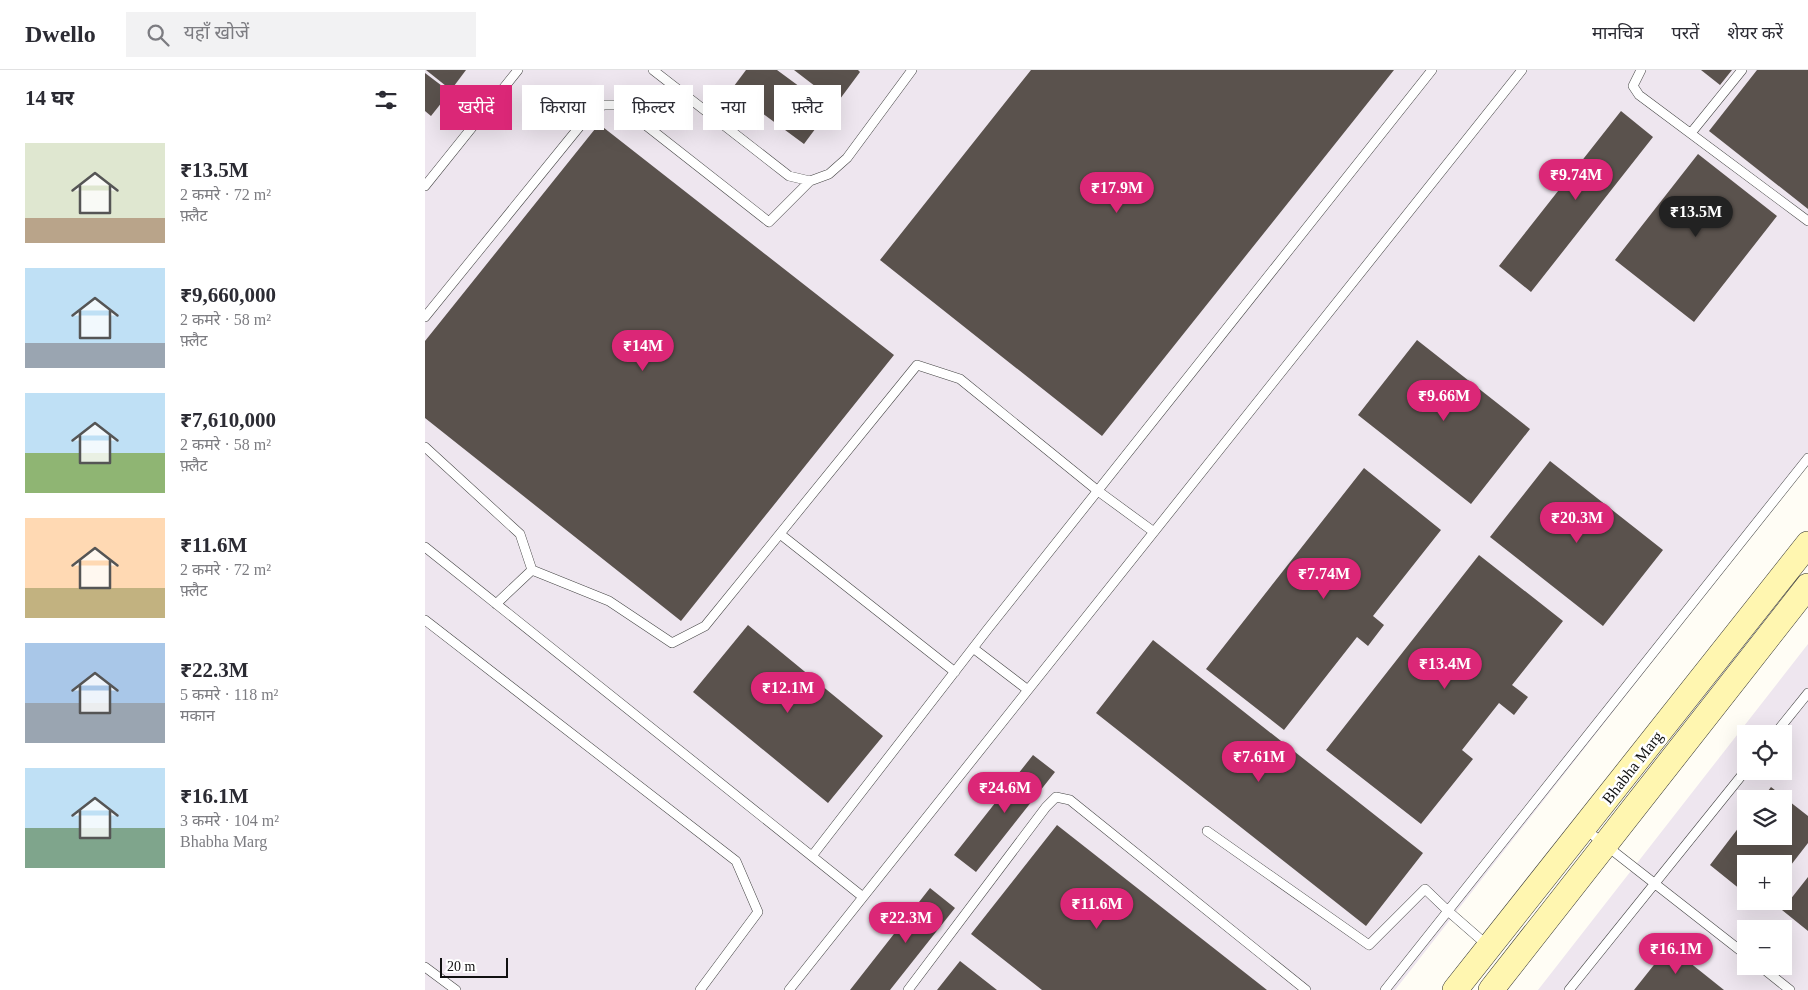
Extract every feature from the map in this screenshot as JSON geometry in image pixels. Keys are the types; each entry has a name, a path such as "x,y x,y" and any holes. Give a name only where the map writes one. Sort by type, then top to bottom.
{"street":[{"name":"Bhabha Marg","path":"1455,990 1808,544"},
{"name":"Bhabha Marg","path":"1491,990 1808,586"}],"lane":[{"path":"425,186 518,70"},
{"path":"653,70 789,176 810,181"},
{"path":"425,317 593,110 604,105 620,105 769,222 810,181 829,174 847,158 912,70"},
{"path":"812,856 973,648 1432,70"},
{"path":"789,990 1522,70"},
{"path":"1641,70 1633,86 1639,95 1808,221"},
{"path":"1691,134 1743,70"},
{"path":"425,448 520,534 532,570 609,601 672,643 705,626 917,365 960,378 1098,490 1154,532"},
{"path":"1385,990 1808,458"},
{"path":"780,534 955,672"},
{"path":"425,547 863,897"},
{"path":"497,604 532,570"},
{"path":"425,620 736,860 758,912 699,990"},
{"path":"973,648 1028,690"},
{"path":"1782,725 1808,693"},
{"path":"1569,990 1738,780"},
{"path":"908,990 1046,807 1056,797 1070,800 1306,990"},
{"path":"1584,828 1737,948"},
{"path":"1207,831 1369,945 1425,889 1447,911 1490,947"},
{"path":"425,967 456,990"},
{"path":"1771,975 1790,990"}],"shaded area":[{"path":"425,70 1808,70 1808,463 1395,990 425,990"},
{"path":"1808,644 1808,990 1538,990 1737,735 1737,780 1792,780 1792,725 1745,725"}],"building":[{"path":"426,70 466,70 455,85 445,85"},
{"path":"746,70 777,70 797,85 774,85 774,122 764,114 764,85 735,85"},
{"path":"794,70 858,70 860,72 841,98 841,85 814,85"},
{"path":"1031,70 1394,70 1102,436 880,260"},
{"path":"1701,70 1732,70 1720,85"},
{"path":"1757,70 1808,70 1808,209 1709,131"},
{"path":"425,73 441,85 440,105 431,116 425,111"},
{"path":"1621,111 1653,137 1531,292 1499,266"},
{"path":"604,128 894,355 681,621 425,418 425,341 594,130 604,130"},
{"path":"785,130 814,130 804,144"},
{"path":"1698,154 1777,216 1694,322 1615,260"},
{"path":"1417,340 1530,429 1471,504 1358,415"},
{"path":"1550,461 1663,550 1603,626 1490,537"},
{"path":"1364,468 1441,530 1373,616 1384,625 1368,646 1357,637 1284,730 1206,669"},
{"path":"1479,555 1563,621 1512,685 1528,697 1514,715 1499,703 1462,750 1473,759 1421,824 1326,750"},
{"path":"748,625 883,736 828,803 693,692"},
{"path":"1153,640 1423,853 1366,926 1096,713"},
{"path":"1033,755 1055,772 976,872 954,855"},
{"path":"1792,803 1808,816 1808,843 1792,864 1792,855 1737,855 1737,887 1710,865 1737,830 1737,845 1792,845"},
{"path":"1057,825 1267,990 1042,990 971,934"},
{"path":"1808,877 1808,931 1782,910 1792,910 1792,897"},
{"path":"930,888 955,908 890,990 850,990"},
{"path":"1669,946 1724,990 1634,990"},
{"path":"960,961 997,990 937,990"}]}
